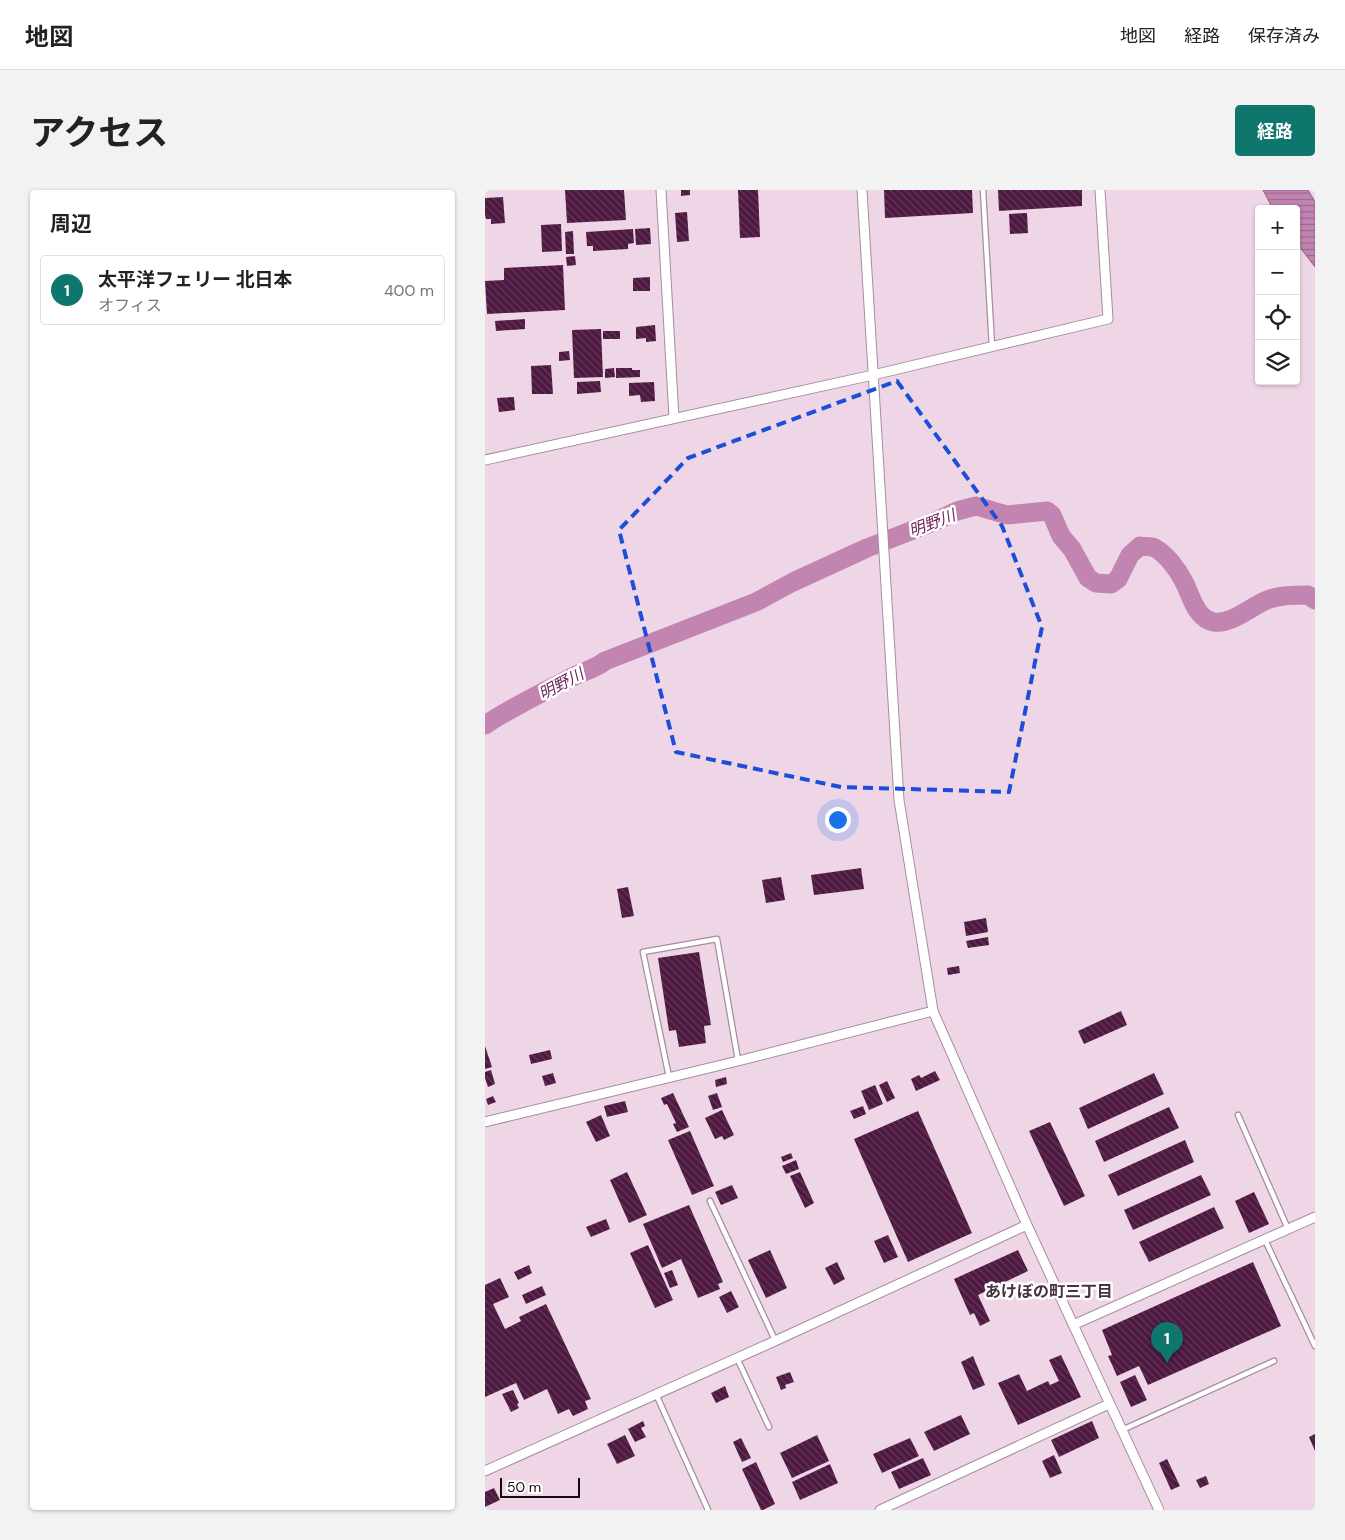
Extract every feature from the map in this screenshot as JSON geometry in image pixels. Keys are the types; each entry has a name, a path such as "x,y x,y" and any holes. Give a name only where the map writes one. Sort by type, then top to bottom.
{"street":[{"path":"661,190 674,418"},
{"path":"862,190 899,800 933,1011 1027,1225 1159,1510"},
{"path":"485,460 873,375 1107,319 1100,190"},
{"path":"485,1122 738,1061 933,1011"},
{"path":"1073,1325 1315,1217"},
{"path":"485,1471 1027,1225"},
{"path":"879,1510 1109,1404"}],"lane":[{"path":"983,190 992,346"},
{"path":"669,1077 643,952 717,939 738,1061"},
{"path":"1238,1115 1288,1229"},
{"path":"710,1201 775,1341"},
{"path":"1265,1240 1315,1346"},
{"path":"737,1358 769,1427"},
{"path":"1121,1430 1274,1360"},
{"path":"656,1394 707,1510"}],"highlighted area":[{"path":"897,381 1002,526 1042,627 1009,792 841,787 676,752 619,530 688,458"}],"shaded area":[{"path":"1263,190 1308,190 1315,202 1315,267 1300,247 1300,205 1271,205"}],"building":[{"path":"565,190 624,190 626,220 567,223"},
{"path":"681,190 690,190 690,195 681,196"},
{"path":"738,190 758,190 760,237 740,238"},
{"path":"884,190 972,190 973,213 885,218"},
{"path":"998,190 1082,190 1082,206 999,211"},
{"path":"503,197 505,223 491,224 491,219 486,219 485,215 485,198"},
{"path":"687,212 689,241 677,242 675,213"},
{"path":"1027,213 1028,233 1010,234 1009,214"},
{"path":"561,224 562,251 542,252 541,225"},
{"path":"650,228 651,244 636,245 635,229"},
{"path":"633,229 634,243 628,244 628,249 593,251 593,246 587,246 586,232"},
{"path":"573,231 574,254 566,254 565,232"},
{"path":"575,256 576,265 567,266 566,257"},
{"path":"563,265 565,310 487,314 485,281 504,280 504,268"},
{"path":"650,277 650,291 633,291 633,278"},
{"path":"525,319 525,329 496,331 495,321"},
{"path":"655,325 656,341 646,342 646,338 636,339 636,327"},
{"path":"601,329 603,377 574,378 572,330"},
{"path":"603,331 620,331 620,339 603,339"},
{"path":"569,351 570,360 559,361 559,352"},
{"path":"551,365 553,394 532,394 531,366"},
{"path":"614,368 615,377 605,378 605,369"},
{"path":"616,368 640,370 640,377 616,378"},
{"path":"600,381 601,392 577,394 577,382"},
{"path":"654,382 655,401 641,402 640,395 629,396 629,383"},
{"path":"514,397 515,410 499,412 497,398"},
{"path":"861,868 864,889 814,895 811,875"},
{"path":"781,877 785,900 766,903 762,880"},
{"path":"628,887 634,916 622,918 617,889"},
{"path":"986,918 988,932 966,936 964,922"},
{"path":"988,937 989,945 968,948 966,941"},
{"path":"699,952 711,1025 704,1026 706,1043 679,1047 676,1030 669,1031 658,958"},
{"path":"959,966 960,973 948,975 947,968"},
{"path":"1121,1011 1127,1025 1084,1044 1078,1031"},
{"path":"485,1046 492,1067 485,1069"},
{"path":"550,1050 552,1059 531,1064 529,1055"},
{"path":"491,1070 495,1084 488,1087 485,1072"},
{"path":"935,1071 940,1080 916,1091 911,1079 919,1075 921,1078"},
{"path":"553,1073 556,1083 545,1086 542,1076"},
{"path":"1154,1073 1164,1094 1088,1129 1079,1108"},
{"path":"726,1077 727,1084 716,1087 715,1080"},
{"path":"887,1081 895,1098 887,1102 879,1085"},
{"path":"875,1085 883,1104 869,1110 861,1091"},
{"path":"673,1093 689,1127 677,1132 673,1124 676,1123 667,1104 664,1105 661,1098"},
{"path":"717,1093 722,1107 713,1110 708,1096"},
{"path":"493,1096 496,1102 488,1105 486,1099"},
{"path":"625,1101 628,1112 607,1117 604,1106"},
{"path":"863,1106 866,1114 854,1119 850,1111"},
{"path":"1169,1107 1179,1128 1104,1162 1095,1141"},
{"path":"722,1110 734,1135 724,1140 722,1136 715,1139 705,1118"},
{"path":"918,1111 972,1233 908,1262 854,1139"},
{"path":"601,1115 610,1136 596,1142 586,1122"},
{"path":"1050,1122 1085,1196 1064,1206 1029,1131"},
{"path":"690,1131 714,1186 692,1195 668,1140"},
{"path":"1185,1140 1194,1162 1118,1196 1108,1175"},
{"path":"791,1153 793,1158 783,1162 781,1157"},
{"path":"796,1160 799,1169 786,1174 782,1166"},
{"path":"627,1172 647,1215 629,1223 610,1180"},
{"path":"800,1172 814,1203 805,1208 790,1176"},
{"path":"1201,1175 1211,1195 1133,1230 1124,1210"},
{"path":"732,1185 738,1198 721,1205 715,1192"},
{"path":"1254,1192 1269,1224 1249,1233 1235,1201"},
{"path":"689,1205 723,1282 718,1284 720,1289 698,1298 681,1259 662,1268 643,1224"},
{"path":"1214,1207 1224,1228 1149,1262 1139,1242"},
{"path":"606,1219 610,1229 591,1237 586,1227"},
{"path":"888,1235 898,1257 884,1263 874,1241"},
{"path":"648,1245 673,1300 655,1308 630,1253"},
{"path":"770,1250 787,1288 766,1298 748,1260"},
{"path":"1018,1250 1028,1271 978,1295 990,1321 980,1326 974,1313 970,1315 954,1279"},
{"path":"837,1262 845,1279 834,1285 825,1268"},
{"path":"1253,1262 1281,1326 1148,1385 1139,1366 1117,1376 1108,1356 1112,1355 1102,1330"},
{"path":"529,1265 532,1273 518,1280 514,1272"},
{"path":"672,1270 678,1285 670,1288 664,1273"},
{"path":"500,1278 509,1297 493,1304 505,1329 521,1321 519,1317 546,1304 591,1399 585,1401 588,1409 573,1416 569,1409 558,1414 547,1389 524,1400 516,1383 485,1397 485,1285"},
{"path":"542,1286 546,1295 526,1304 522,1295"},
{"path":"731,1291 739,1307 727,1313 719,1297"},
{"path":"1061,1355 1081,1397 1018,1425 998,1383 1019,1374 1027,1391 1048,1381 1050,1385 1059,1381 1049,1360"},
{"path":"973,1356 985,1385 973,1390 961,1362"},
{"path":"790,1372 794,1382 785,1385 786,1388 781,1390 776,1377"},
{"path":"1135,1375 1147,1400 1131,1407 1120,1382"},
{"path":"725,1386 729,1397 716,1403 711,1393"},
{"path":"513,1390 519,1403 517,1404 519,1408 511,1412 502,1394"},
{"path":"961,1415 970,1434 934,1451 924,1432"},
{"path":"643,1421 645,1426 641,1428 646,1437 635,1442 628,1429"},
{"path":"1092,1421 1099,1438 1059,1457 1051,1440"},
{"path":"1315,1434 1315,1451 1309,1437"},
{"path":"625,1435 635,1456 617,1464 607,1444"},
{"path":"817,1435 829,1461 792,1478 780,1453"},
{"path":"741,1438 751,1458 742,1462 733,1442"},
{"path":"910,1438 919,1456 882,1473 873,1454"},
{"path":"1054,1455 1062,1473 1050,1478 1042,1461"},
{"path":"923,1458 931,1475 899,1489 891,1472"},
{"path":"1167,1459 1180,1486 1171,1490 1159,1463"},
{"path":"756,1462 775,1504 763,1510 761,1510 742,1469"},
{"path":"830,1464 838,1483 800,1500 792,1482"},
{"path":"1206,1476 1209,1484 1200,1488 1196,1480"},
{"path":"494,1488 500,1500 485,1507 485,1492"}],"waterway":[{"name":"明野川","path":"485,725 527,700 605,661 756,602 793,582 867,548 957,511 976,506 1007,515 1047,511 1052,515 1061,536 1072,549 1088,578 1096,583 1111,584 1118,579 1130,555 1140,546 1155,548 1167,558 1178,572 1198,611 1202,616 1214,622 1235,618 1261,603 1277,597 1308,595 1315,600"}],"place":[{"name":"太平洋フェリー 北日本","path":"1167,1363"}],"district":[{"name":"あけぼの町三丁目","path":"1049,1291"}]}
